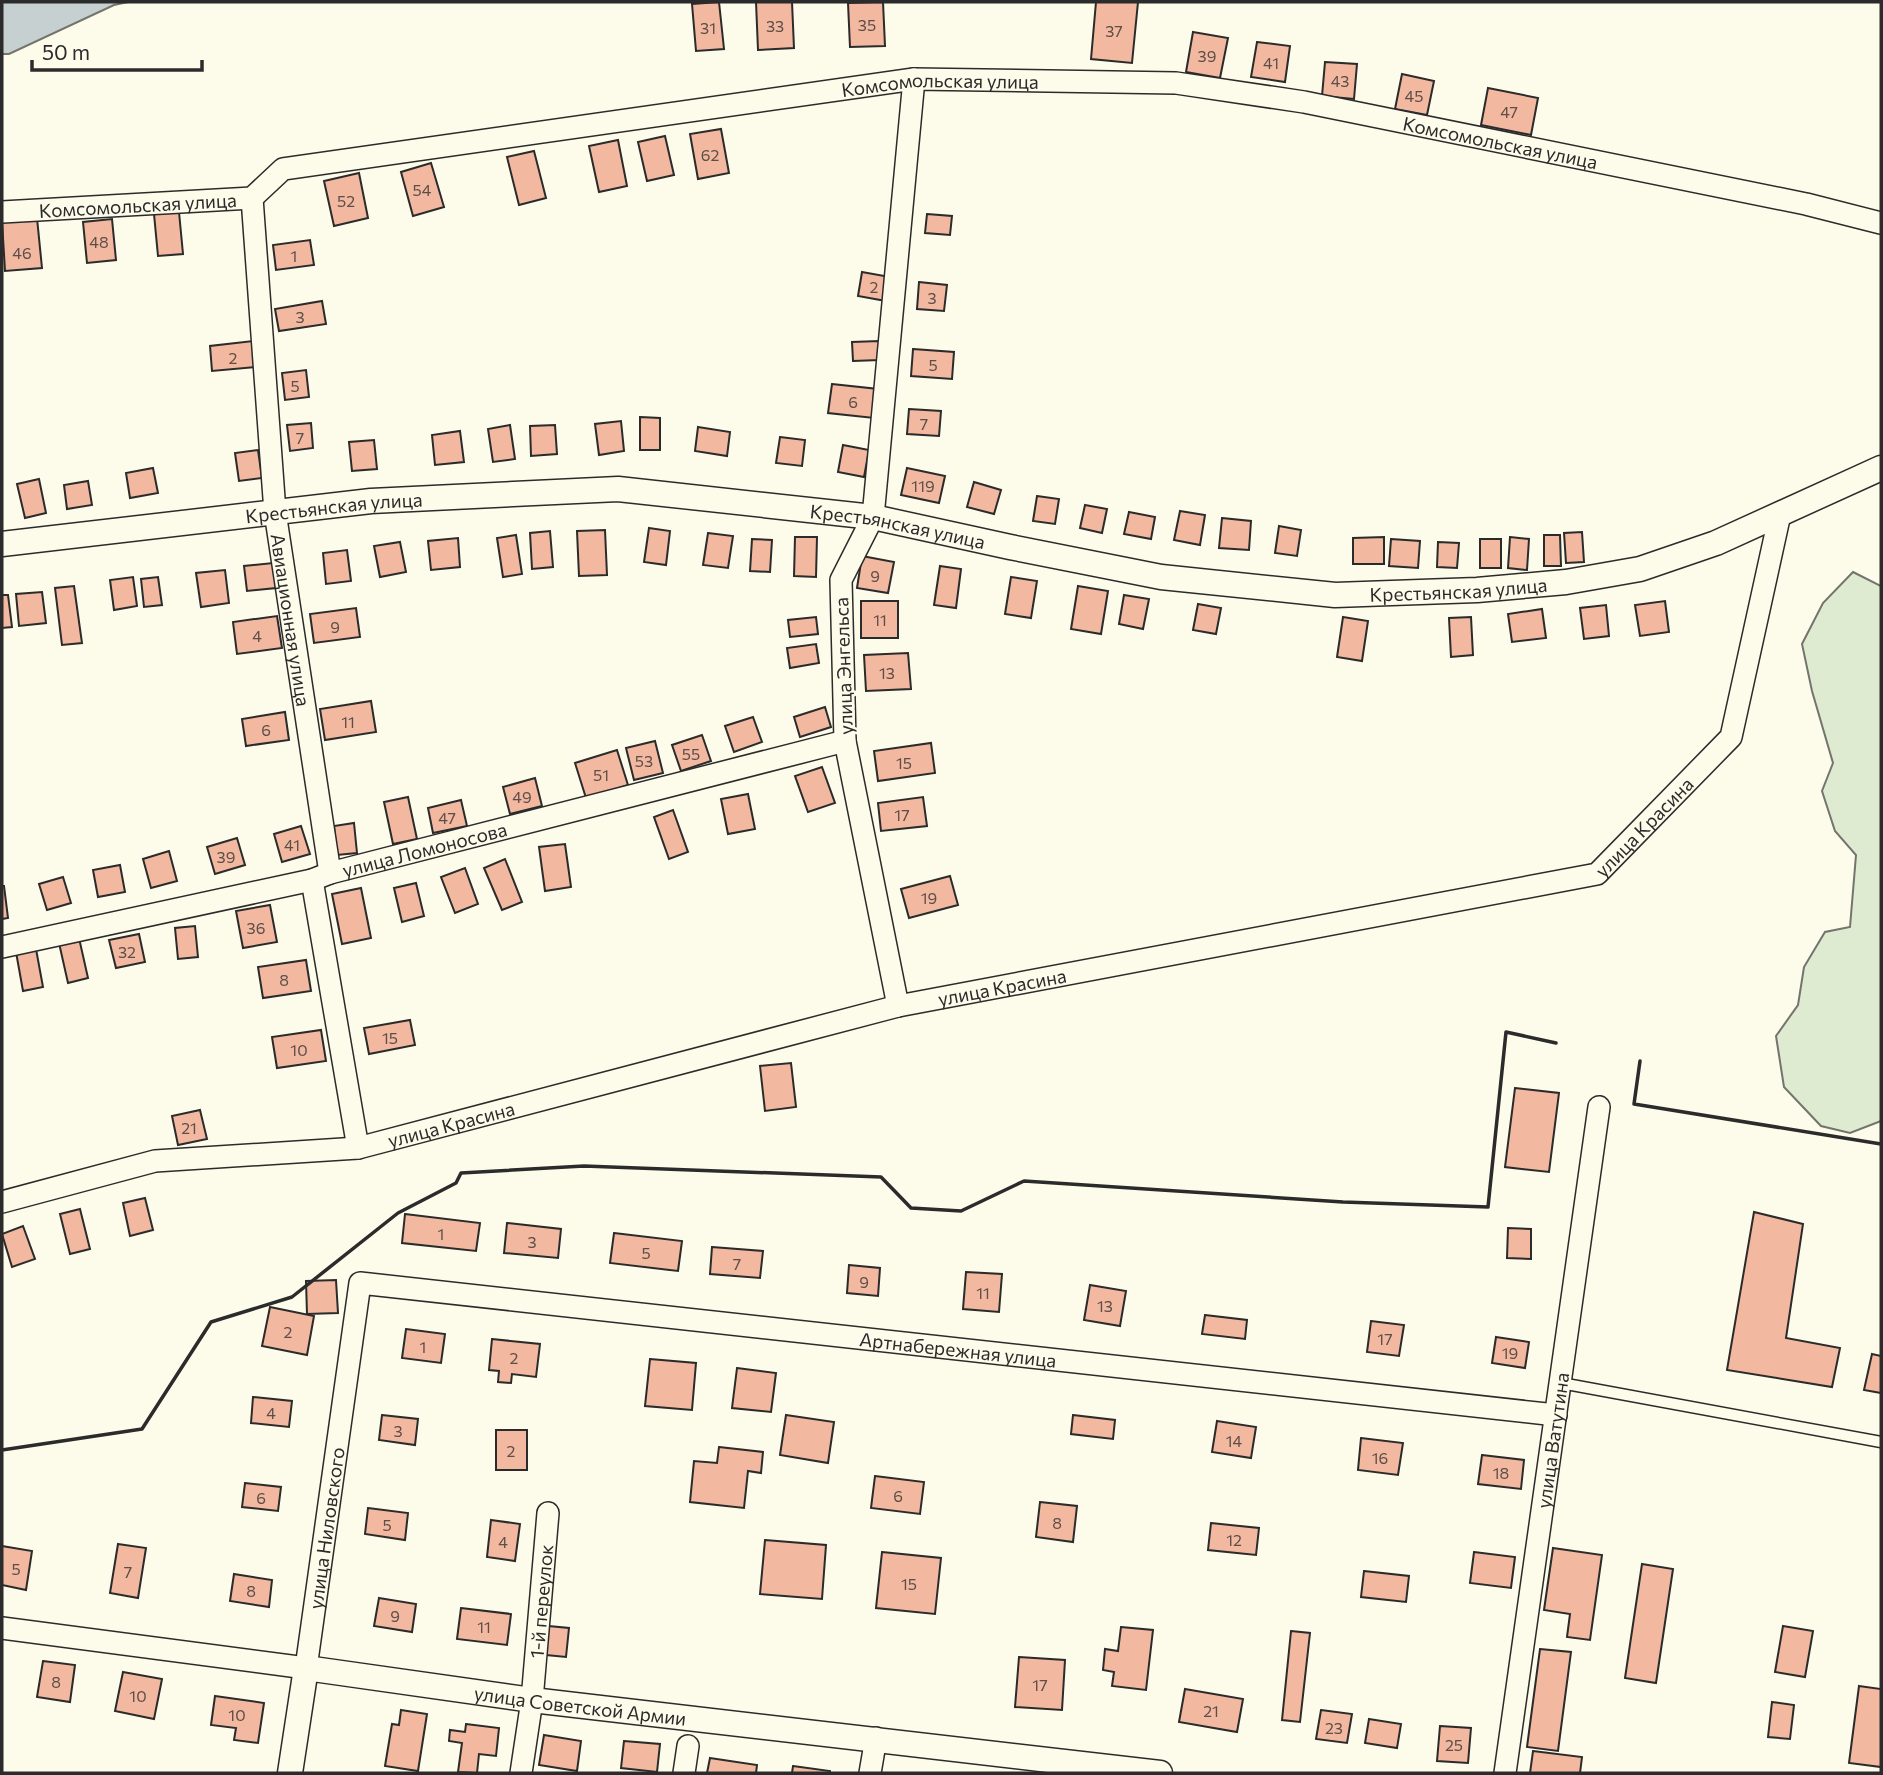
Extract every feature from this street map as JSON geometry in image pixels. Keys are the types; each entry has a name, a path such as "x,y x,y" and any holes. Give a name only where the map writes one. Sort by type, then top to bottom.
{"street":[{"name":"Комсомольская улица","path":"2,212 252,198 284,169 914,79 1177,83 1279,98 1806,204 1881,223"},
{"name":"улица Энгельса","path":"898,1006 845,741 841,580 873,517 914,79"},
{"name":"Авиационная улица","path":"252,198 275,512 358,1148"},
{"name":"Крестьянская улица","path":"2,544 371,501 618,489 873,517 1161,577 1335,595 1477,590 1566,582 1628,571 1716,542 1881,468"},
{"name":"улица Красина","path":"2,1202 156,1161 358,1148 898,1006 1597,874 1731,737 1780,514"},
{"name":"улица Ломоносова","path":"2,947 321,877 845,741"},
{"name":"улица Ватутина","path":"1505,1773 1599,1107"},
{"name":"Артнабережная улица","path":"360,1283 1556,1415"},
{"name":"улица Ниловского","path":"290,1773 360,1283"},
{"name":"1-й переулок","path":"521,1773 532,1700 548,1513"},
{"name":"улица Советской Армии","path":"2,1628 532,1700 1160,1773"},
{"path":"870,1773 876,1738"},
{"path":"684,1773 688,1746"}],"lane":[{"path":"1561,1383 1881,1442"}],"green space":[{"path":"1853,572 1881,586 1881,1121 1850,1133 1821,1126 1784,1087 1776,1036 1798,1005 1804,967 1825,932 1850,927 1856,855 1835,831 1822,791 1833,763 1812,691 1802,644 1823,603"}],"shaded area":[{"path":"2,2 128,2 114,5 9,54 2,54"}],"building":[{"path":"719,2 724,49 696,51 692,4"},
{"path":"756,2 792,2 794,48 758,50"},
{"path":"883,2 885,46 850,47 848,3"},
{"path":"1096,2 1138,2 1132,63 1091,59"},
{"path":"1193,32 1228,38 1220,78 1186,72"},
{"path":"1257,42 1290,46 1285,82 1251,77"},
{"path":"1325,62 1357,64 1354,99 1322,96"},
{"path":"1402,74 1434,81 1427,115 1395,109"},
{"path":"1488,88 1538,98 1531,135 1481,125"},
{"path":"721,129 729,173 698,179 690,134"},
{"path":"665,136 674,175 647,181 638,142"},
{"path":"618,140 627,186 599,192 589,146"},
{"path":"534,151 546,198 519,205 507,157"},
{"path":"431,163 444,207 413,216 401,172"},
{"path":"359,173 368,218 334,226 324,181"},
{"path":"179,212 183,254 158,256 154,214"},
{"path":"927,214 952,216 950,235 925,233"},
{"path":"37,218 42,268 5,271 2,221"},
{"path":"112,219 116,260 87,263 83,222"},
{"path":"310,240 314,265 276,270 273,245"},
{"path":"862,272 890,277 886,301 858,296"},
{"path":"919,282 947,285 944,311 917,309"},
{"path":"322,301 326,324 279,331 275,309"},
{"path":"253,341 256,367 212,371 210,346"},
{"path":"879,341 880,360 853,361 852,342"},
{"path":"913,349 954,352 952,379 911,376"},
{"path":"306,370 309,397 285,400 282,373"},
{"path":"832,384 878,389 874,418 828,413"},
{"path":"909,409 941,411 939,436 907,434"},
{"path":"640,417 660,418 660,450 640,450"},
{"path":"621,421 624,451 599,455 595,424"},
{"path":"311,423 313,448 290,451 287,425"},
{"path":"510,425 515,459 493,462 488,429"},
{"path":"555,425 557,454 531,456 530,426"},
{"path":"698,427 730,432 727,456 695,451"},
{"path":"460,431 464,462 435,465 432,435"},
{"path":"780,437 805,440 802,466 776,463"},
{"path":"374,440 377,469 352,471 349,442"},
{"path":"843,445 869,450 864,477 838,472"},
{"path":"258,450 262,478 239,481 235,453"},
{"path":"153,468 158,493 130,498 126,473"},
{"path":"907,468 945,476 939,503 901,495"},
{"path":"39,479 46,513 25,518 17,484"},
{"path":"88,481 92,505 67,509 64,485"},
{"path":"974,482 1001,490 994,514 967,507"},
{"path":"1037,496 1059,499 1055,524 1033,521"},
{"path":"1085,505 1107,509 1102,533 1080,528"},
{"path":"1180,511 1205,515 1200,545 1174,540"},
{"path":"1129,512 1155,517 1151,539 1124,534"},
{"path":"1222,518 1251,521 1249,550 1219,548"},
{"path":"1279,526 1301,530 1297,556 1275,553"},
{"path":"649,528 670,531 666,565 644,562"},
{"path":"605,530 607,575 579,576 577,531"},
{"path":"550,531 553,567 532,569 530,533"},
{"path":"1582,532 1584,562 1566,563 1564,533"},
{"path":"708,533 733,536 728,568 703,565"},
{"path":"516,535 522,574 503,577 497,538"},
{"path":"1544,535 1560,535 1561,566 1544,566"},
{"path":"795,537 817,537 816,577 794,576"},
{"path":"1384,537 1384,564 1353,564 1353,538"},
{"path":"1510,537 1529,539 1527,570 1508,568"},
{"path":"458,538 460,567 431,570 428,541"},
{"path":"752,539 772,540 770,572 750,571"},
{"path":"1391,539 1420,541 1418,568 1389,566"},
{"path":"1480,539 1501,539 1501,568 1480,568"},
{"path":"400,542 406,572 380,577 374,546"},
{"path":"1438,542 1459,543 1457,568 1437,567"},
{"path":"347,550 351,581 326,584 323,553"},
{"path":"862,556 894,562 888,593 857,588"},
{"path":"273,563 276,588 247,591 244,566"},
{"path":"940,566 961,569 956,608 934,605"},
{"path":"225,570 229,603 201,607 196,573"},
{"path":"133,577 137,606 114,610 110,580"},
{"path":"158,577 162,605 144,607 141,579"},
{"path":"1011,577 1037,581 1031,618 1005,614"},
{"path":"74,586 82,643 62,645 55,588"},
{"path":"1078,586 1108,591 1101,634 1071,629"},
{"path":"42,592 46,623 19,626 16,594"},
{"path":"2,595 8,595 12,627 2,628"},
{"path":"1124,595 1149,599 1143,629 1119,624"},
{"path":"861,601 898,601 898,638 861,638"},
{"path":"1665,601 1669,632 1640,636 1635,605"},
{"path":"1198,604 1221,608 1216,634 1193,630"},
{"path":"1606,605 1609,636 1584,639 1580,608"},
{"path":"356,608 360,637 314,643 310,614"},
{"path":"1542,609 1546,638 1512,642 1508,614"},
{"path":"277,616 282,648 237,654 233,622"},
{"path":"816,617 818,634 790,637 788,620"},
{"path":"1343,617 1368,621 1362,661 1337,657"},
{"path":"1471,617 1473,655 1451,657 1449,618"},
{"path":"816,644 819,663 790,668 787,648"},
{"path":"908,653 911,689 866,691 864,655"},
{"path":"371,701 376,732 325,740 320,709"},
{"path":"825,707 831,727 800,737 794,717"},
{"path":"285,712 289,740 246,746 242,719"},
{"path":"753,717 762,742 734,752 725,726"},
{"path":"702,735 711,761 681,771 672,745"},
{"path":"655,741 663,773 634,780 626,748"},
{"path":"931,743 935,773 878,781 874,751"},
{"path":"617,750 628,785 586,798 575,763"},
{"path":"822,767 835,803 808,812 795,776"},
{"path":"535,778 542,806 510,814 503,787"},
{"path":"748,794 755,829 728,834 721,799"},
{"path":"408,797 417,839 393,844 384,802"},
{"path":"923,797 927,826 881,831 878,803"},
{"path":"461,800 467,826 433,833 428,808"},
{"path":"673,810 688,852 669,859 654,817"},
{"path":"354,823 357,853 337,855 334,826"},
{"path":"301,826 310,854 282,862 274,834"},
{"path":"237,838 245,865 215,874 207,847"},
{"path":"565,844 571,887 545,891 539,847"},
{"path":"169,851 177,881 151,888 143,859"},
{"path":"505,859 522,902 502,910 484,868"},
{"path":"120,865 125,892 98,897 93,870"},
{"path":"465,868 478,904 455,913 441,877"},
{"path":"950,876 958,905 909,918 901,889"},
{"path":"63,877 71,903 47,910 39,884"},
{"path":"416,883 424,916 402,922 394,888"},
{"path":"2,886 8,918 2,919"},
{"path":"361,888 371,938 342,944 332,894"},
{"path":"270,905 277,942 243,948 236,911"},
{"path":"195,926 198,957 178,959 175,928"},
{"path":"139,934 145,962 116,968 109,940"},
{"path":"79,938 88,978 68,983 59,943"},
{"path":"36,949 43,987 23,991 16,952"},
{"path":"306,960 311,991 263,998 258,967"},
{"path":"410,1020 415,1045 369,1054 364,1028"},
{"path":"321,1030 326,1061 277,1068 272,1037"},
{"path":"791,1063 796,1107 765,1111 760,1066"},
{"path":"1515,1088 1559,1093 1549,1172 1505,1167"},
{"path":"200,1110 207,1139 178,1145 172,1116"},
{"path":"145,1198 153,1230 130,1236 123,1203"},
{"path":"80,1209 90,1249 70,1254 60,1214"},
{"path":"1754,1212 1803,1224 1786,1338 1840,1348 1832,1387 1727,1370"},
{"path":"405,1214 480,1223 476,1251 402,1243"},
{"path":"507,1223 561,1229 558,1258 504,1253"},
{"path":"23,1226 35,1259 12,1267 2,1234"},
{"path":"1508,1228 1531,1229 1531,1259 1507,1258"},
{"path":"614,1233 682,1241 678,1271 610,1263"},
{"path":"712,1247 763,1251 760,1278 710,1274"},
{"path":"849,1265 880,1268 878,1296 847,1293"},
{"path":"966,1272 1002,1274 999,1312 963,1309"},
{"path":"336,1280 338,1313 307,1314 306,1281"},
{"path":"1090,1285 1126,1291 1120,1326 1084,1320"},
{"path":"270,1307 314,1316 307,1355 262,1346"},
{"path":"1205,1315 1247,1320 1245,1339 1202,1334"},
{"path":"1371,1321 1404,1325 1399,1356 1367,1352"},
{"path":"406,1329 445,1334 441,1363 402,1358"},
{"path":"1496,1337 1529,1342 1525,1368 1492,1363"},
{"path":"492,1339 540,1344 536,1377 512,1374 511,1383 498,1382 499,1371 489,1370"},
{"path":"1872,1354 1881,1356 1881,1393 1864,1390"},
{"path":"650,1359 696,1363 692,1410 645,1406"},
{"path":"737,1368 776,1373 771,1412 732,1408"},
{"path":"253,1397 292,1401 289,1427 251,1423"},
{"path":"382,1415 418,1419 415,1445 379,1440"},
{"path":"786,1415 834,1422 828,1463 780,1455"},
{"path":"1073,1415 1115,1420 1113,1439 1071,1434"},
{"path":"1217,1421 1256,1427 1251,1458 1212,1452"},
{"path":"496,1430 527,1430 527,1470 496,1470"},
{"path":"1361,1438 1403,1443 1398,1475 1358,1470"},
{"path":"719,1447 763,1452 761,1473 748,1471 744,1508 690,1502 694,1461 717,1463"},
{"path":"1482,1455 1524,1460 1521,1489 1478,1484"},
{"path":"875,1476 924,1482 920,1514 871,1508"},
{"path":"245,1483 281,1487 278,1511 242,1507"},
{"path":"1040,1502 1077,1506 1073,1542 1036,1537"},
{"path":"368,1508 408,1513 405,1540 365,1534"},
{"path":"491,1520 520,1524 515,1561 487,1557"},
{"path":"1211,1523 1259,1528 1256,1555 1208,1550"},
{"path":"765,1540 826,1545 822,1599 760,1594"},
{"path":"118,1544 146,1548 138,1598 110,1593"},
{"path":"2,1546 32,1551 26,1590 2,1585"},
{"path":"1553,1548 1602,1555 1590,1640 1567,1637 1570,1614 1544,1610"},
{"path":"882,1552 941,1558 935,1614 876,1608"},
{"path":"1474,1552 1515,1557 1511,1588 1470,1583"},
{"path":"1642,1564 1673,1569 1656,1683 1625,1678"},
{"path":"1364,1571 1409,1576 1406,1602 1361,1597"},
{"path":"234,1574 272,1580 269,1607 230,1601"},
{"path":"379,1598 416,1604 412,1632 374,1626"},
{"path":"461,1608 511,1614 507,1645 457,1639"},
{"path":"538,1625 569,1628 566,1657 536,1654"},
{"path":"1783,1626 1813,1631 1805,1677 1775,1672"},
{"path":"1121,1627 1153,1630 1146,1690 1112,1686 1114,1672 1103,1670 1105,1649 1118,1651"},
{"path":"1291,1631 1310,1633 1300,1722 1282,1720"},
{"path":"1540,1649 1571,1652 1558,1751 1527,1747"},
{"path":"1019,1657 1065,1660 1062,1710 1015,1707"},
{"path":"43,1661 75,1665 70,1702 37,1697"},
{"path":"123,1672 162,1679 154,1719 115,1711"},
{"path":"1859,1686 1881,1689 1881,1767 1849,1763"},
{"path":"1185,1689 1243,1699 1237,1732 1179,1722"},
{"path":"215,1696 264,1703 258,1743 234,1740 236,1728 211,1725"},
{"path":"1772,1702 1794,1705 1790,1739 1768,1737"},
{"path":"401,1710 427,1714 418,1771 385,1766 392,1724 399,1725"},
{"path":"1321,1710 1352,1714 1347,1743 1316,1739"},
{"path":"1369,1719 1401,1724 1397,1748 1365,1743"},
{"path":"466,1724 499,1728 496,1756 479,1754 477,1773 458,1772 462,1743 449,1741 450,1730 465,1732"},
{"path":"1440,1726 1471,1728 1468,1763 1437,1761"},
{"path":"544,1735 581,1741 577,1771 539,1765"},
{"path":"624,1741 660,1744 657,1772 621,1768"},
{"path":"1533,1751 1582,1757 1580,1773 1530,1773"},
{"path":"710,1758 757,1765 756,1773 707,1773"},
{"path":"793,1766 830,1771 830,1773 792,1773"}],"wall":[{"path":"2,1450 142,1429 211,1322 292,1297 398,1213 456,1183 461,1173 584,1166 881,1177 911,1208 961,1211 1024,1181 1343,1202 1488,1207 1506,1032 1556,1043"},
{"path":"1640,1061 1634,1104 1881,1144"}]}
